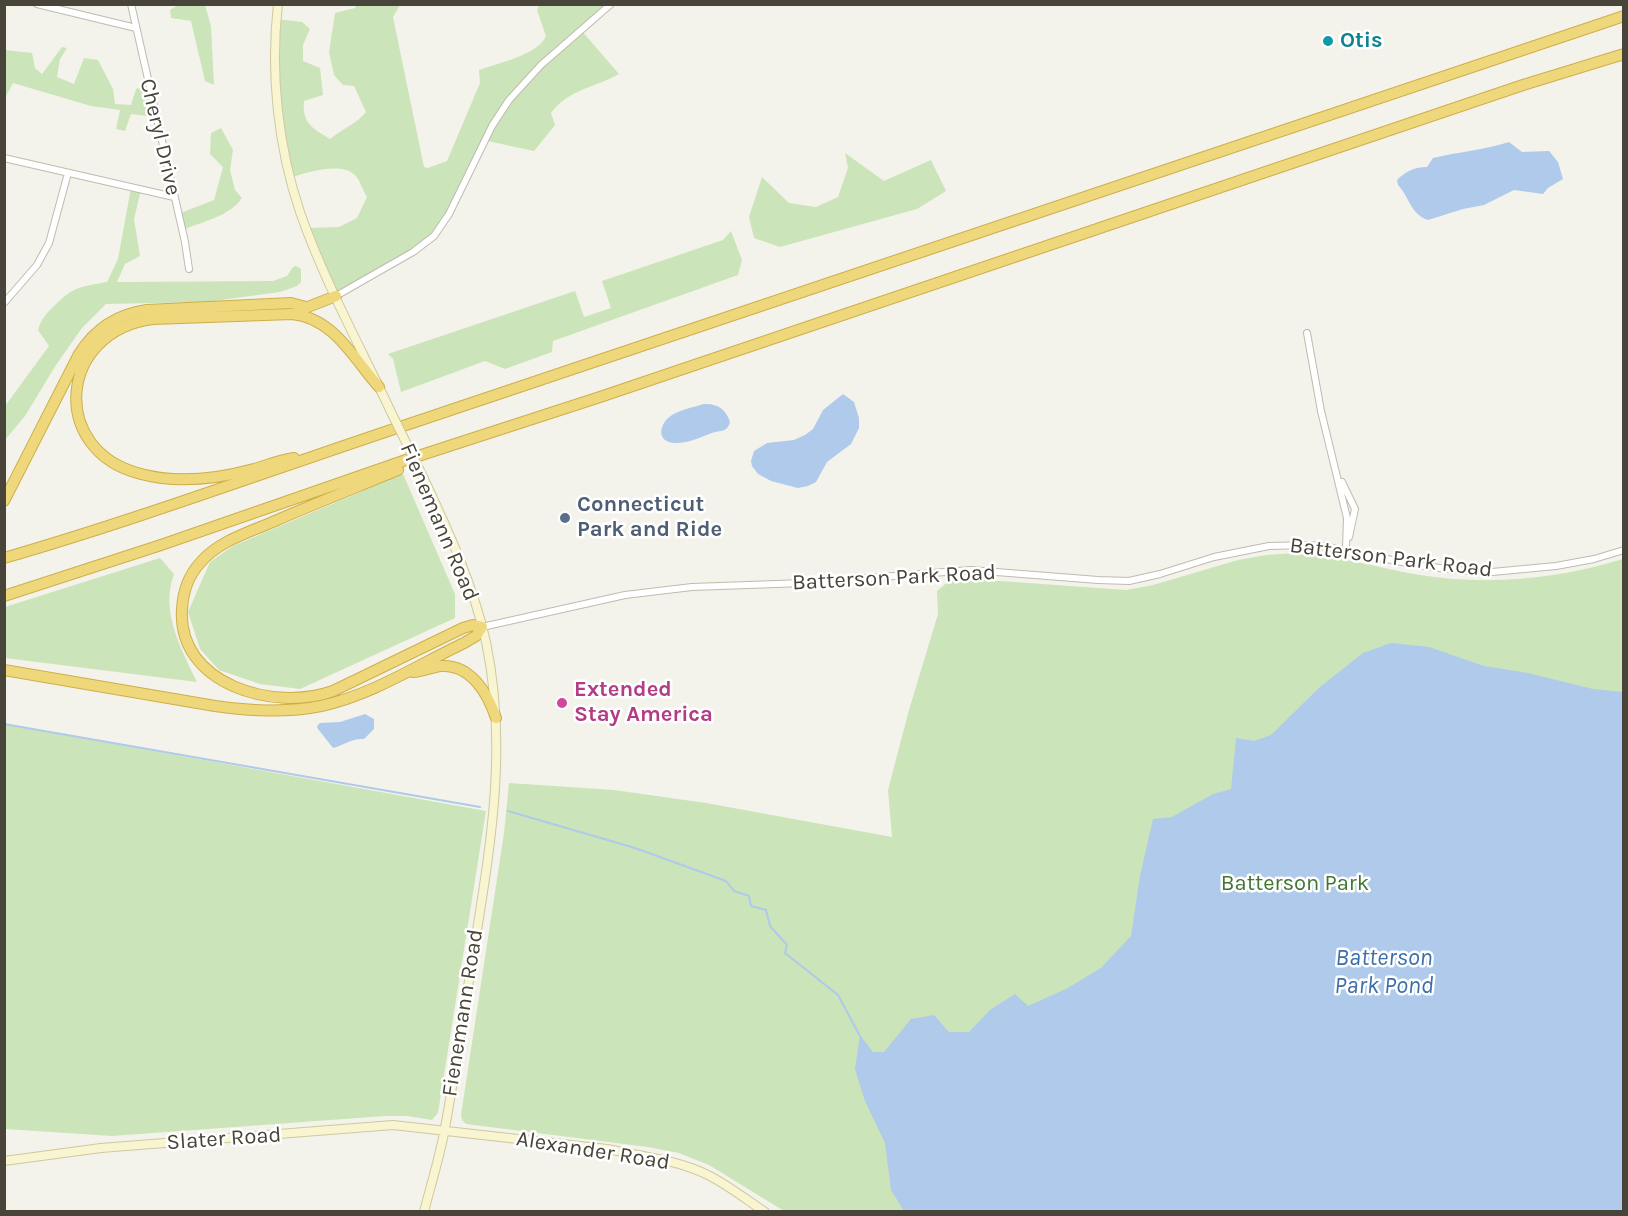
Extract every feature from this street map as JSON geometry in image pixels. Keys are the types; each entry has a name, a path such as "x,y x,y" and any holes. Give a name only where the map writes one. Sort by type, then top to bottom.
{"highway":[{"path":"4,558 160,510 1623,16"},
{"path":"4,596 192,535 449,446 1623,54"},
{"path":"292,314 336,296"},
{"path":"4,501 79,354 92,336 107,324 126,315 147,310 291,303 306,307"},
{"path":"315,456 289,459 202,479 147,476 120,467 102,455 86,434 78,410 77,387 87,359 99,343 123,326 153,320 292,314 313,320 333,332 379,387"},
{"path":"4,670 215,706 260,710 305,708 329,704 357,695 465,643 476,636 482,627 473,625 463,628 342,687 316,696 277,698 253,694 207,670 190,646 183,628 182,606 189,579 199,564 216,548 449,446"},
{"path":"404,673 440,666 461,670 472,677 482,688 496,718"}],"main road":[{"name":"Fienemann Road","path":"278,4 275,42 278,95 285,153 293,188 305,225 336,296 454,545 482,627 490,663 496,718 497,767 492,831 444,1130 424,1212"},
{"name":"Slater Road","path":"4,1161 101,1148 393,1125 444,1130"},
{"name":"Alexander Road","path":"444,1130 607,1149 680,1165 710,1176 765,1212"}],"street":[{"path":"36,4 136,28"},
{"name":"Cheryl Drive","path":"131,4 187,249 189,269"},
{"path":"336,296 413,252 434,236 449,214 492,126 516,91 541,65 610,4"},
{"path":"4,158 174,197"},
{"path":"4,303 44,254 54,229 68,173"},
{"path":"1307,333 1321,411 1335,462 1355,509 1346,549"},
{"name":"Batterson Park Road","path":"482,627 625,595 692,587 804,583 971,570 1129,581 1250,549 1310,545 1346,549 1436,568 1492,572 1556,567 1623,550"}],"green space":[{"path":"178,5 205,5 211,26 214,85 205,81 191,21 171,18 170,10"},
{"path":"356,5 400,5 393,17 424,167 428,168 447,161 480,83 479,70 517,57 542,43 546,36 537,10 539,5 611,5 581,30 619,74 574,94 558,105 551,113 555,125 534,151 483,140 445,218 428,240 336,296 306,228 339,227 357,218 367,197 355,175 341,169 323,169 289,178 281,140 276,19 302,22 310,29 303,45 303,61 320,68 323,95 304,101 305,115 313,128 330,139 366,112 354,86 343,85 334,75 329,52 335,13 355,8"},
{"path":"62,47 67,48 60,59 57,77 74,84 84,58 98,60 113,89 115,104 131,105 136,89 149,85 156,117 131,114 125,131 116,129 120,110 91,106 13,83 5,98 5,50 32,53 35,68 42,74"},
{"path":"221,128 233,150 230,170 235,190 242,198 223,214 182,230 178,214 214,200 223,167 210,154 211,133"},
{"path":"845,153 884,181 931,160 946,191 917,209 780,247 754,238 749,217 762,177 789,203 816,207 838,197 848,168"},
{"path":"131,188 141,190 134,219 140,256 125,264 117,282 273,281 287,276 296,266 301,269 301,282 297,286 280,292 206,302 106,304 82,328 25,416 5,440 5,406 49,346 38,330 42,320 72,291 107,282 118,259"},
{"path":"731,231 742,260 738,275 553,341 552,352 505,369 485,361 401,392 393,359 388,354 575,291 584,317 611,308 602,281 723,240"},
{"path":"403,474 455,594 455,618 300,689 260,684 219,670 200,649 188,612 210,562 233,546"},
{"name":"Batterson Park","path":"1295,553 1342,559 1420,575 1471,580 1548,576 1623,559 1623,1211 784,1211 709,1165 679,1153 466,1124 462,1120 504,833 509,783 614,790 706,803 892,837 888,790 938,614 937,591 950,580 972,579 1126,590 1153,585 1238,560"},
{"path":"160,558 174,574 169,602 171,616 179,643 197,682 5,658 5,607"},
{"path":"4,724 486,811 438,1113 432,1120 407,1116 385,1116 112,1136 5,1129"}],"water":[{"path":"1509,142 1522,152 1549,151 1558,162 1563,179 1543,194 1514,190 1484,205 1428,220 1417,214 1398,185 1397,180 1404,174 1427,167 1433,158"},
{"path":"843,394 854,402 859,418 859,428 851,444 827,462 816,482 798,488 771,481 758,474 751,461 754,451 767,443 794,440 805,435 813,429 823,410"},
{"path":"704,404 717,406 723,410 730,422 727,428 686,442 676,443 665,440 661,432 668,418 680,411"},
{"name":"Batterson Park Pond","path":"1391,643 1429,647 1484,666 1528,673 1593,689 1623,692 1623,1211 904,1211 891,1190 885,1143 865,1101 855,1069 860,1035 873,1052 884,1052 911,1019 934,1015 949,1032 969,1032 990,1010 1015,994 1028,1006 1066,989 1101,968 1131,936 1140,876 1153,819 1172,817 1213,794 1231,789 1236,738 1254,741 1271,735 1320,687 1363,653"},
{"path":"365,714 374,719 374,729 364,739 333,748 317,726 320,723 340,722"}],"waterway":[{"path":"4,724 480,807"},
{"path":"508,811 635,848 726,881 734,891 749,896 751,906 766,910 770,926 787,945 785,953 838,995 861,1038"}],"place":[{"name":"Otis","path":"1328,41"},
{"name":"Connecticut Park and Ride","path":"565,518"},
{"name":"Extended Stay America","path":"562,703"}]}
